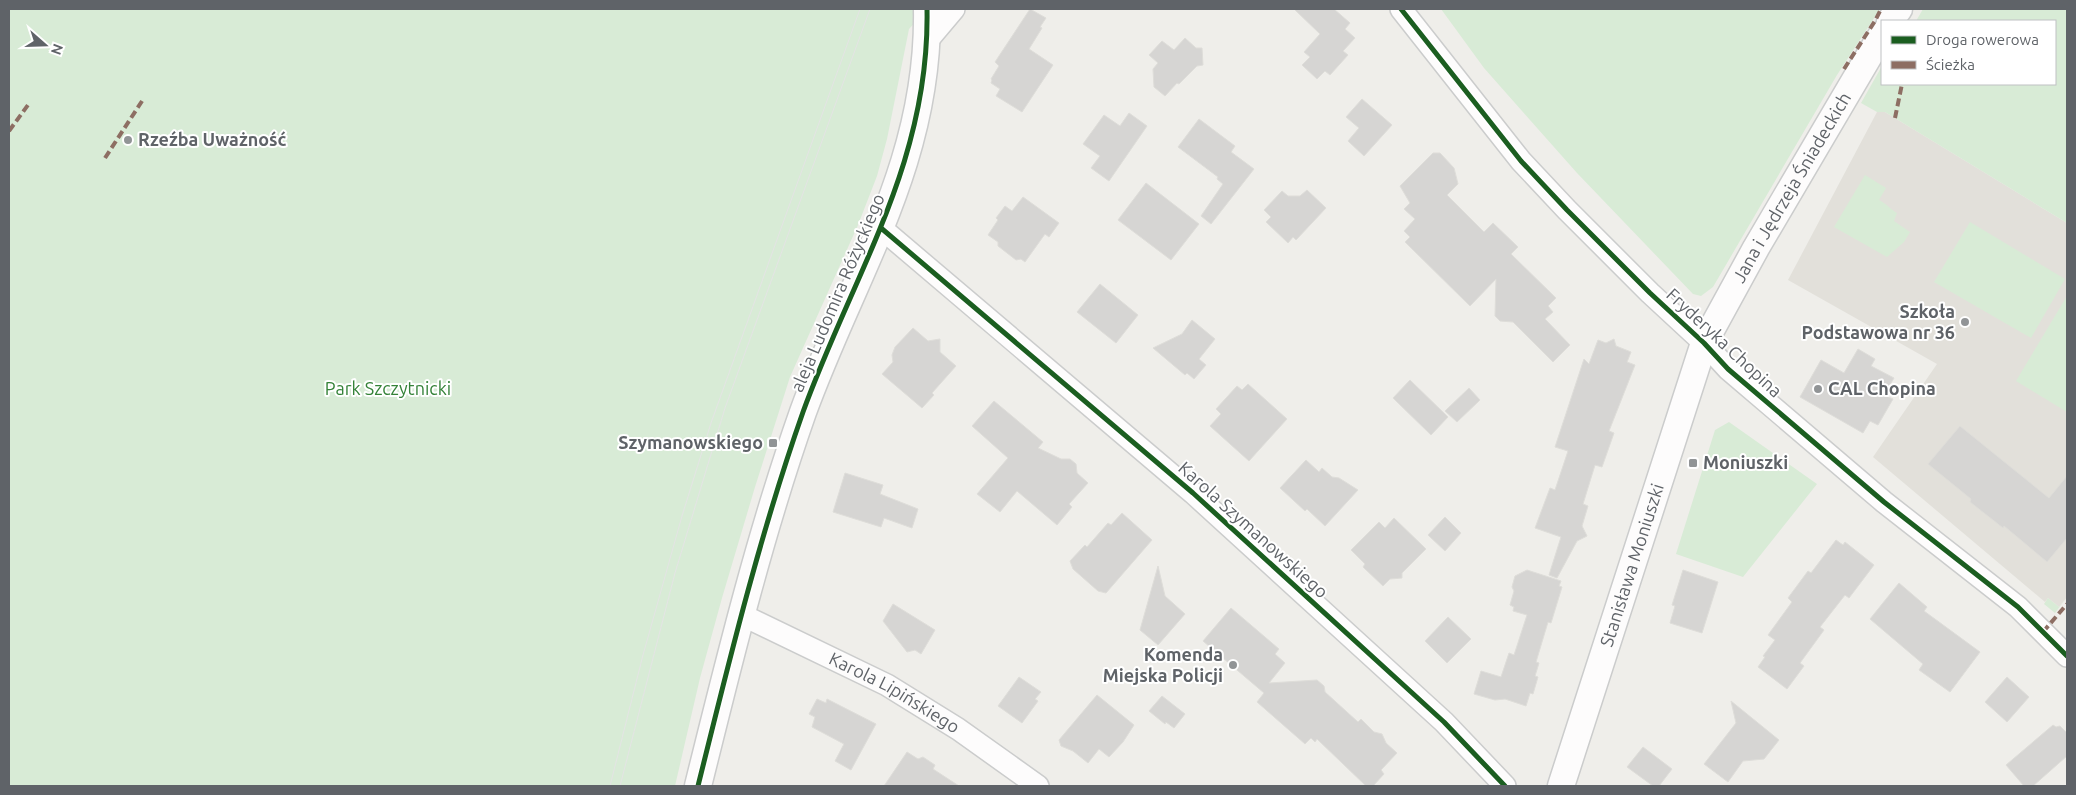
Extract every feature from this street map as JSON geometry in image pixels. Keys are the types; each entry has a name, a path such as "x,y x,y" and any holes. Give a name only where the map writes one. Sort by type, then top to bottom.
{"street":[{"name":"aleja Ludomira Różyckiego","path":"698,786 768,523 802,417 817,376 881,228 911,141 924,75 927,9"},
{"path":"927,41 954,9"},
{"name":"Fryderyka Chopina","path":"1402,9 1521,161 1643,286 1747,386 1884,502 2018,607 2067,656"},
{"path":"1891,20 1899,9"},
{"name":"Jana i Jędrzeja Śniadeckich","path":"1704,343 1756,248 1881,36"},
{"name":"Karola Szymanowskiego","path":"881,228 1193,493 1444,722 1506,786"},
{"name":"Stanisława Moniuszki","path":"1560,786 1704,343"},
{"name":"Karola Lipińskiego","path":"742,616 886,685 958,729 1038,786"}],"shaded area":[{"name":"Szkoła Podstawowa nr 36","path":"1877,112 1885,112 2067,223 2067,597 2059,607 2048,598 2045,602 1873,457 1937,364 1788,280"}],"green space":[{"name":"Park Szczytnicki","path":"9,9 928,9 909,29 887,139 877,176 858,225 790,377 722,598 700,678 675,786 9,786"},
{"path":"1441,9 1880,9 1837,75 1713,287 1701,296 1693,294 1577,173 1484,68"},
{"path":"1923,9 2067,9 2067,223 1885,112 1877,112 1861,103 1881,68 1881,85 2056,85 2056,20 1917,20"},
{"path":"1865,175 1886,188 1879,200 1897,213 1894,221 1910,232 1904,242 1887,257 1834,227"},
{"path":"1970,222 2065,279 2031,338 1934,282"},
{"path":"2067,296 2067,412 2016,381"},
{"path":"1729,422 1817,484 1743,577 1676,554 1715,430"},
{"path":"2067,597 2055,613 2044,604 2048,598 2059,607"}],"building":[{"path":"1030,9 1046,18 1029,49 1053,65 1022,112 996,96 1000,89 991,83 991,79 999,66 995,62"},
{"path":"1294,9 1334,9 1350,23 1345,29 1355,38 1343,51 1348,55 1330,75 1325,71 1317,79 1302,65 1310,57 1304,52 1320,34"},
{"path":"1185,38 1196,48 1202,48 1203,65 1197,66 1165,96 1154,87 1153,69 1158,63 1149,55 1162,41 1174,50"},
{"path":"1362,99 1392,125 1364,156 1348,141 1359,128 1346,117"},
{"path":"1129,113 1147,126 1109,181 1091,168 1100,156 1083,144 1104,115 1120,126"},
{"path":"1199,119 1235,146 1231,152 1254,169 1211,224 1201,216 1223,184 1217,179 1218,177 1178,147"},
{"path":"1433,153 1440,153 1454,168 1458,184 1447,195 1484,232 1493,223 1518,247 1511,254 1556,298 1548,306 1553,312 1545,319 1570,345 1553,362 1513,322 1500,321 1495,316 1496,279 1470,306 1405,242 1410,237 1404,231 1415,219 1404,209 1410,203 1400,186"},
{"path":"1146,183 1199,224 1171,260 1118,220"},
{"path":"1307,190 1326,208 1296,240 1293,237 1288,243 1266,222 1271,217 1264,210 1282,191 1288,196 1300,196"},
{"path":"1023,197 1059,223 1049,237 1045,234 1025,262 1021,259 1016,260 998,246 998,242 988,235 998,220 996,218 1005,206 1012,211"},
{"path":"1100,284 1138,315 1116,343 1077,312"},
{"path":"1192,320 1215,339 1199,359 1206,365 1194,379 1187,373 1185,375 1153,348 1182,334"},
{"path":"913,328 928,341 940,339 940,352 956,366 932,393 934,395 922,408 882,374 893,362 892,355 895,347"},
{"path":"1614,339 1616,346 1631,352 1627,362 1635,365 1609,431 1614,433 1602,467 1595,465 1583,504 1588,506 1582,526 1587,536 1577,541 1557,578 1549,575 1561,537 1535,528 1550,488 1555,490 1568,451 1555,447 1584,359 1589,364 1598,340 1606,343"},
{"path":"1858,349 1875,359 1871,366 1894,378 1884,395 1893,399 1878,425 1870,421 1863,433 1800,397 1821,360 1844,373"},
{"path":"1410,380 1448,417 1431,435 1393,398"},
{"path":"1248,384 1287,419 1249,461 1210,426 1221,414 1216,409 1237,386 1242,390"},
{"path":"1469,388 1480,400 1457,422 1445,411"},
{"path":"994,401 1043,442 1038,448 1061,459 1070,459 1076,464 1077,473 1088,483 1069,504 1072,507 1057,525 1017,491 1000,512 977,494 1008,458 972,426"},
{"path":"1960,426 2049,498 2067,476 2067,538 2047,562 2004,526 2003,528 1970,502 1971,499 1928,464"},
{"path":"1306,460 1319,472 1322,468 1332,477 1339,478 1358,490 1325,526 1280,488"},
{"path":"845,473 883,485 880,494 918,509 912,528 884,518 881,527 833,512"},
{"path":"1122,513 1152,540 1106,593 1098,591 1073,569 1070,561 1085,545 1087,547 1108,523 1111,525"},
{"path":"1445,517 1461,533 1445,551 1428,535"},
{"path":"1394,518 1426,549 1402,573 1402,578 1390,579 1383,586 1363,567 1365,564 1351,550 1379,522 1385,528"},
{"path":"1836,540 1843,545 1845,542 1874,565 1849,598 1845,595 1820,627 1824,630 1800,663 1804,666 1787,689 1758,667 1765,657 1763,656 1775,640 1768,635 1792,602 1788,598 1808,571 1811,573"},
{"path":"1158,566 1165,596 1185,614 1158,645 1140,630"},
{"path":"1527,570 1561,581 1559,586 1562,587 1551,623 1548,622 1536,662 1539,663 1535,676 1538,677 1533,694 1530,693 1526,706 1505,699 1495,700 1474,694 1481,671 1501,677 1509,653 1514,655 1527,615 1513,611 1514,607 1510,605 1514,591 1512,587 1515,576"},
{"path":"1683,570 1718,582 1702,633 1670,623 1675,606 1672,605"},
{"path":"1899,583 1927,607 1924,611 1980,652 1950,692 1919,670 1923,664 1870,619"},
{"path":"893,604 935,630 921,654 915,650 907,652 883,621"},
{"path":"1231,608 1279,649 1275,654 1285,663 1269,683 1317,680 1324,686 1325,692 1358,722 1361,719 1374,732 1382,734 1386,743 1397,753 1381,770 1384,774 1373,786 1366,786 1317,739 1315,742 1311,738 1305,744 1257,702 1264,693 1203,641"},
{"path":"1448,617 1471,639 1447,663 1425,641"},
{"path":"1019,677 1041,692 1035,699 1038,701 1022,723 998,706"},
{"path":"2007,677 2029,697 2007,722 1985,702"},
{"path":"1097,695 1134,725 1123,742 1109,757 1099,749 1088,763 1073,751 1061,746 1059,740"},
{"path":"1162,696 1185,714 1174,728 1166,722 1165,724 1149,711"},
{"path":"817,699 826,703 827,699 876,724 851,770 835,761 844,744 812,727 815,717 809,714"},
{"path":"1731,701 1779,740 1764,759 1743,761 1728,782 1704,764 1736,723"},
{"path":"2053,725 2056,727 2060,726 2067,733 2067,756 2033,786 2024,786 2006,765"},
{"path":"1643,747 1672,769 1659,786 1653,786 1627,767"},
{"path":"907,752 918,759 923,757 935,765 933,769 959,786 884,786"}],"tram line":[{"path":"610,786 643,655 682,516 711,423 860,9"},
{"path":"620,786 675,573 725,408 870,9"}],"marked path":[{"path":"1844,69 1881,9"},
{"path":"1895,118 1902,85"},
{"path":"105,158 144,98"},
{"path":"9,131 28,105"},
{"path":"2043,632 2067,604"}],"cycle path":[{"path":"698,786 746,598 787,458 823,361 885,217 902,168 916,118 925,65 927,9"},
{"path":"1401,9 1521,161 1567,210 1650,293 1704,343 1728,369 1884,502 2018,607 2067,656"},
{"path":"881,228 1193,493 1444,722 1505,786"}],"place":[{"name":"Rzeźba Uważność","path":"128,140"},
{"name":"Szkoła Podstawowa nr 36","path":"1965,322"},
{"name":"CAL Chopina","path":"1818,389"},
{"name":"Szymanowskiego","path":"773,443"},
{"name":"Moniuszki","path":"1693,463"},
{"name":"Komenda Miejska Policji","path":"1233,665"}]}
